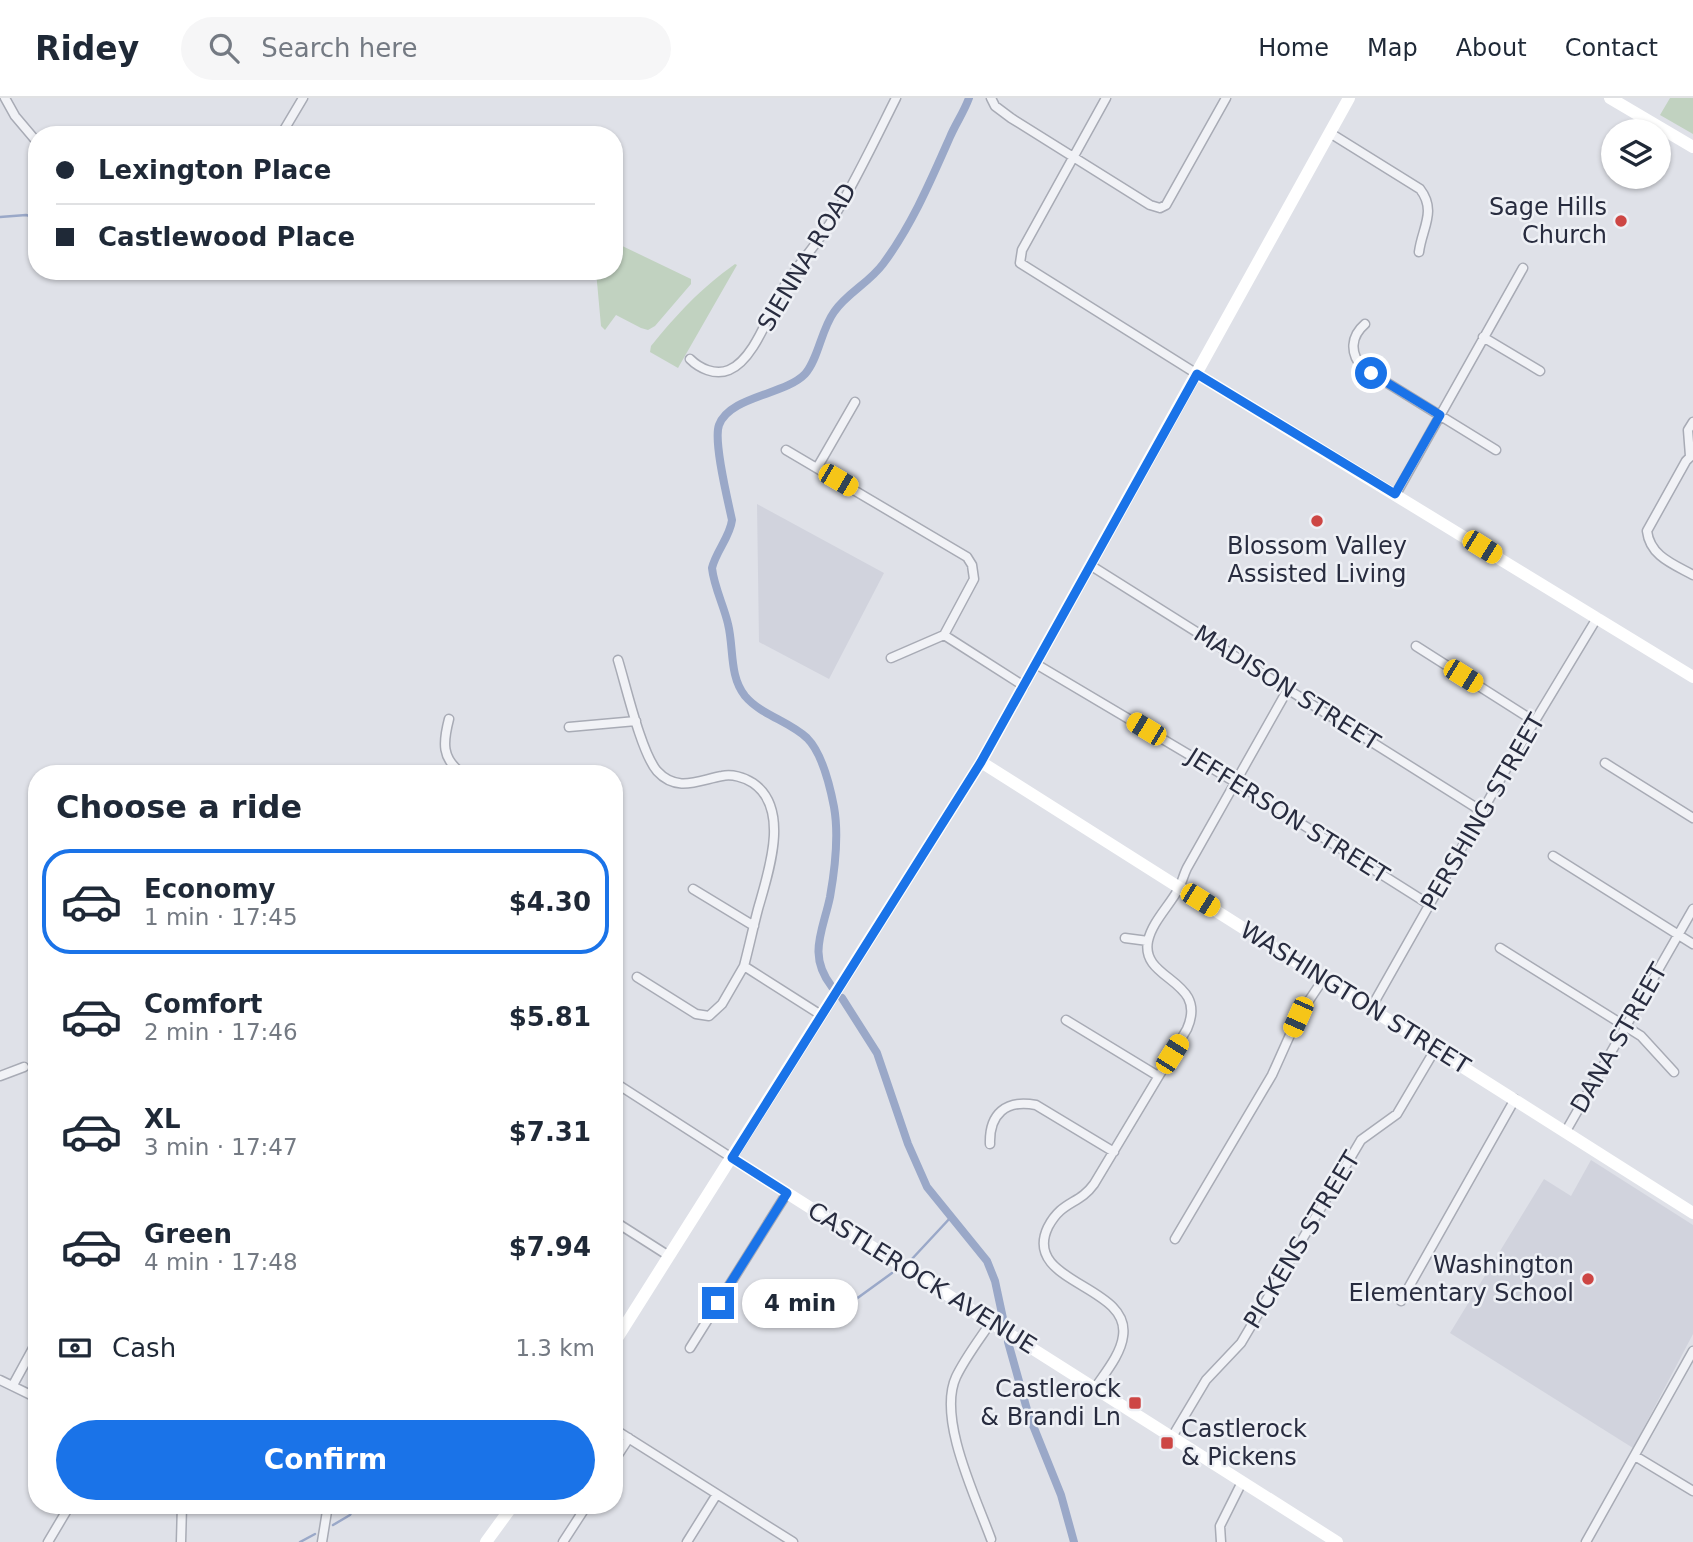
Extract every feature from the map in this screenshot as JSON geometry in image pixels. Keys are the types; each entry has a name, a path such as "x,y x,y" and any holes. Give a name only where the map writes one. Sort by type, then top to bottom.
{"street":[{"path":"5,98 28,131"},
{"path":"286,126 303,98"},
{"name":"SIENNA ROAD","path":"690,359 709,370 727,371 739,364 748,353 788,281 834,218 897,98"},
{"path":"1106,98 1022,250 1020,263 1693,677"},
{"path":"991,100 1011,118 1150,205 1160,208 1166,205 1226,98"},
{"path":"623,1329 981,762 1349,98"},
{"path":"1611,98 1693,147"},
{"path":"1330,133 1420,188 1430,213 1419,252"},
{"path":"1395,494 1523,268"},
{"path":"1365,324 1355,335 1353,348 1358,363 1496,450"},
{"path":"1483,337 1540,371"},
{"path":"817,468 855,402"},
{"path":"1691,426 1691,455 1647,531 1650,544 1660,556 1693,575"},
{"path":"786,450 967,557 972,565 974,579 944,635 891,658"},
{"name":"MADISON STREET","path":"1090,565 1483,812"},
{"name":"PERSHING STREET","path":"1371,1008 1534,721 1597,618"},
{"path":"944,635 1024,686"},
{"path":"1416,646 1534,721"},
{"path":"618,660 636,721 653,765 665,778 685,785 733,775 756,785 769,800 775,838 744,966 722,1004 709,1016 696,1014 637,977"},
{"name":"JEFFERSON STREET","path":"1036,664 1235,782 1430,905"},
{"path":"1095,1388 1121,1344 1124,1330 1121,1318 1109,1304 1058,1271 1049,1260 1045,1241 1047,1229 1064,1206 1089,1192 1187,1029 1192,1011 1186,992 1155,965 1149,952 1148,941 1288,689"},
{"path":"449,719 444,750 452,765"},
{"path":"569,727 636,721"},
{"name":"WASHINGTON STREET","path":"981,762 1693,1213"},
{"path":"1605,763 1693,818"},
{"path":"1553,856 1693,944"},
{"path":"693,889 754,926"},
{"name":"DANA STREET","path":"1566,1131 1693,909"},
{"path":"1125,938 1148,941"},
{"path":"1500,948 1645,1039 1674,1072"},
{"path":"744,966 821,1015"},
{"path":"1175,1239 1272,1075 1298,1017 1324,978"},
{"path":"1066,1020 1158,1076"},
{"name":"PICKENS STREET","path":"1172,1437 1206,1380 1241,1343 1361,1140 1397,1114 1436,1048"},
{"path":"0,1076 24,1068"},
{"name":"CASTLEROCK AVENUE","path":"623,1088 1337,1542"},
{"path":"1401,1301 1515,1099"},
{"path":"990,1144 989,1129 997,1115 1008,1106 1026,1103 1036,1105 1114,1152"},
{"path":"690,1348 787,1193"},
{"path":"623,1227 670,1256"},
{"path":"991,1322 956,1377 949,1406 953,1434 991,1539"},
{"path":"1586,1542 1693,1351"},
{"path":"13,1385 28,1358"},
{"path":"0,1380 28,1393"},
{"path":"623,1434 793,1542"},
{"path":"623,1447 629,1438"},
{"path":"1635,1455 1693,1491"},
{"path":"1221,1542 1220,1526 1242,1482"},
{"path":"687,1542 717,1494"},
{"path":"48,1542 65,1514"},
{"path":"181,1542 182,1514"},
{"path":"322,1542 327,1514"},
{"path":"495,1542 507,1514"},
{"path":"563,1542 581,1514"},
{"path":"486,1542 505,1518"}],"shaded area":[{"path":"757,504 884,573 829,679 759,642"},
{"name":"Washington Elementary School","path":"1591,1160 1693,1225 1693,1334 1633,1448 1450,1333 1544,1179 1571,1196"}],"green space":[{"path":"1670,98 1693,98 1693,134 1671,119 1660,115"},
{"path":"623,246 691,279 691,284 655,326 648,330 616,315 605,330 601,326 597,280 623,280"},
{"path":"737,265 678,368 650,352 651,346 690,302"}],"waterway":[{"path":"832,987 824,975 819,953 835,864 836,829 832,799 825,770 812,744 800,732 752,703 736,680 730,633 712,568 732,520 718,444 719,425 725,415 734,408 785,387 805,374 834,312 877,271 903,234 969,98"},
{"path":"0,217 28,216"},
{"path":"842,998 877,1053 908,1144 927,1187 987,1261 995,1281 1004,1323"},
{"path":"911,1260 951,1217"},
{"path":"830,1310 852,1302 892,1273"},
{"path":"1008,1342 1028,1413 1061,1495 1074,1542"},
{"path":"333,1525 351,1514"},
{"path":"300,1542 315,1534"}],"place":[{"name":"Sage Hills Church","path":"1621,221"},
{"name":"Blossom Valley Assisted Living","path":"1317,521"},
{"name":"Washington Elementary School","path":"1588,1279"},
{"name":"Castlerock & Brandi Ln","path":"1135,1403"},
{"name":"Castlerock & Pickens","path":"1167,1443"}],"route":[{"path":"718,1303 787,1193 732,1158 981,762 1197,374 1395,494 1440,415 1371,373"}]}
